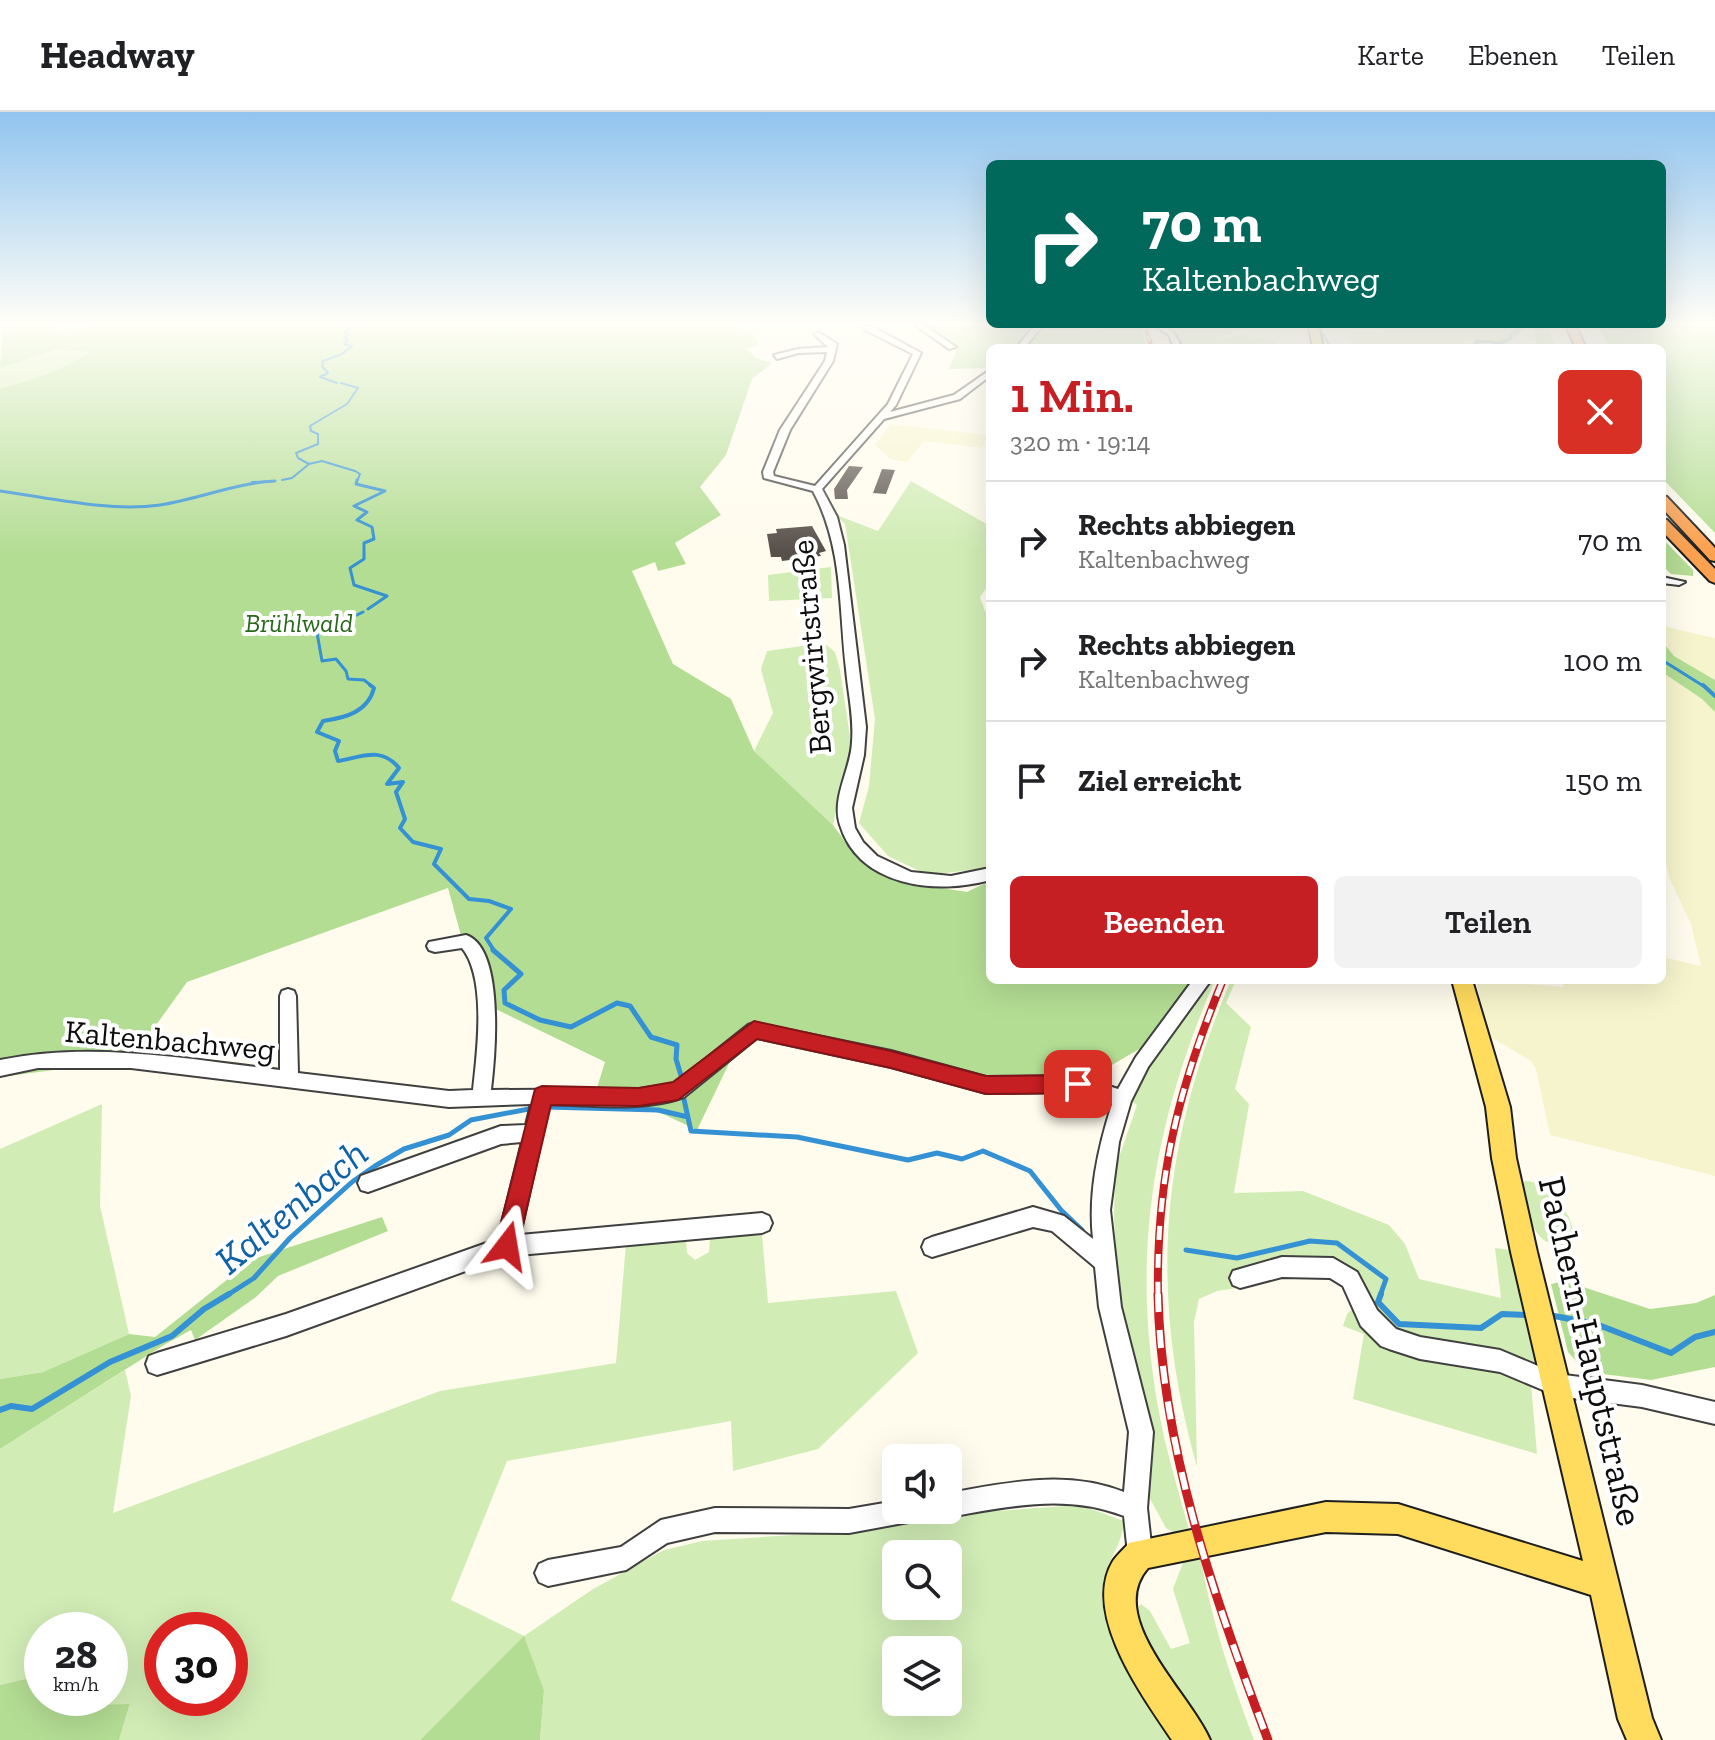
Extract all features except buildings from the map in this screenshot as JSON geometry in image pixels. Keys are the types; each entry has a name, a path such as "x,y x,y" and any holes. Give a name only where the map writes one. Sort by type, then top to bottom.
{"highway":[{"path":"1666,506 1712,569"},
{"path":"1666,527 1712,569"}],"main road":[{"name":"Pachern-Hauptstraße","path":"1463,984 1498,1107 1504,1158 1532,1287 1635,1719 1644,1740"},
{"path":"1193,1740 1144,1665 1121,1619 1121,1582 1127,1567 1140,1554 1326,1517 1374,1517 1421,1526 1604,1583"}],"street":[{"path":"804,400 785,430 768,472 769,478 776,482 817,489 883,417 894,400"},
{"path":"883,417 946,400"},
{"name":"Bergwirtstraße","path":"817,489 835,524 860,742 845,806 846,825 855,844 873,861 898,874 926,881 956,883 986,875"},
{"path":"1666,580 1679,582"},
{"path":"435,946 466,941 474,946 480,962 487,1041 481,1098"},
{"path":"1140,1554 1135,1508 1141,1432 1110,1307 1100,1210 1109,1142 1122,1100 1142,1062 1200,984"},
{"name":"Kaltenbachweg","path":"288,996 289,1079"},
{"name":"Kaltenbachweg","path":"0,1068 38,1060 131,1060 449,1099 639,1097 678,1091 754,1030 876,1056 986,1085 1078,1084 1122,1100"},
{"path":"507,1246 542,1096"},
{"path":"368,1183 501,1135 534,1133"},
{"path":"932,1247 1033,1217 1057,1223 1103,1260"},
{"path":"157,1364 286,1325 507,1246 762,1223"},
{"path":"1240,1278 1282,1267 1333,1268 1350,1279 1369,1318 1389,1338 1420,1348 1500,1361 1557,1385 1642,1396 1715,1413"},
{"path":"962,1503 1044,1490 1098,1494 1135,1508"},
{"path":"548,1573 626,1558 661,1532 715,1520 849,1521 882,1516"}],"shaded area":[{"path":"890,424 986,435 982,448 924,441 907,462 890,459 875,445"},
{"path":"1666,627 1715,638 1715,680 1674,656 1666,646"},
{"path":"1666,675 1702,699 1715,712 1715,1176 1550,1135 1536,1069 1531,1061 1489,1036 1477,984 1564,987 1563,984 1666,984 1666,958 1701,966 1691,924 1666,864"}],"green space":[{"name":"Brühlwald","path":"0,400 745,400 726,455 700,487 721,515 675,543 686,564 658,571 655,562 632,571 673,664 731,699 754,751 833,825 855,855 896,881 967,892 986,883 986,984 1190,984 1141,1048 1093,1076 1000,1081 889,1050 760,1025 735,1051 697,1130 661,1113 592,1104 605,1062 479,1001 448,888 187,982 131,1060 0,1077"},
{"path":"1666,400 1715,400 1715,533 1666,482"},
{"path":"911,481 986,524 986,589 980,597 986,614 986,868 928,875 888,856 859,823 869,786 875,719 845,524 834,514 878,531"},
{"path":"1666,542 1693,570 1693,576 1671,574 1666,569"},
{"path":"831,567 832,598 769,601 768,575"},
{"path":"824,643 835,652 840,670 851,744 833,825 754,751 773,713 761,669 767,651"},
{"path":"1666,646 1674,656 1715,680 1715,712 1702,699 1666,675"},
{"path":"1213,984 1192,1037 1160,1148 1151,1204 1147,1260 1153,1376 1164,1437 1191,1537 1181,1537 1166,1528 1148,1495 1150,1457 1118,1284 1115,1169 1137,1105 1130,1100 1178,1020 1202,991"},
{"path":"1229,984 1234,984 1226,1003 1251,1027 1235,1089 1249,1104 1234,1193 1303,1191 1389,1225 1405,1244 1419,1279 1501,1298 1495,1248 1510,1250 1535,1364 1491,1363 1531,1384 1537,1454 1353,1399 1364,1334 1343,1326 1353,1308 1351,1294 1328,1274 1299,1273 1258,1285 1217,1291 1199,1299 1194,1322 1197,1467 1181,1403 1172,1341 1168,1280 1169,1220 1176,1161 1207,1041"},
{"path":"102,1104 100,1206 129,1334 43,1372 0,1379 0,1149"},
{"path":"1525,1181 1543,1187 1560,1204 1572,1224 1572,1243 1559,1245 1541,1238 1526,1209 1521,1188"},
{"path":"382,1217 388,1231 278,1276 256,1297 195,1340 191,1330 0,1449 0,1379 43,1372 129,1334 155,1337 253,1259"},
{"path":"762,1235 768,1303 896,1291 918,1353 818,1449 733,1471 731,1421 507,1461 451,1600 524,1636 593,1589 664,1550 702,1541 825,1533 892,1524 962,1524 962,1515 1080,1505 1124,1521 1106,1576 1107,1602 1121,1643 1178,1740 540,1740 544,1690 524,1637 420,1740 119,1740 130,1705 128,1612 24,1612 24,1679 0,1685 0,1449 125,1370 131,1396 113,1513 440,1391 616,1363 626,1244 686,1240 687,1253 695,1260 709,1252 710,1238"},
{"path":"1565,1281 1650,1309 1696,1303 1715,1295 1715,1367 1651,1380 1586,1372 1568,1352 1551,1284"},
{"path":"1200,1555 1222,1649 1254,1740 1207,1740 1134,1628 1136,1609 1141,1604 1150,1611 1171,1649 1190,1643 1173,1589 1184,1560"},
{"path":"524,1636 544,1690 540,1740 420,1740"},
{"path":"24,1679 24,1716 126,1716 119,1740 0,1740 0,1685"}],"waterway":[{"path":"309,464 298,458 296,453 318,444 318,434 311,431 310,426 350,400"},
{"path":"309,464 322,461 355,471 360,474 357,482"},
{"path":"282,480 292,478 309,464"},
{"path":"357,480 356,484 385,491 354,506 367,512 357,520 372,527 374,539 364,543 364,559 350,568 354,585 387,596 368,609"},
{"path":"0,491 80,503 140,507 275,481 252,482"},
{"path":"363,612 330,628 323,621 316,627 322,661 336,659 346,671 348,679 364,680 373,687"},
{"path":"1666,663 1705,687"},
{"path":"370,685 374,688 367,703 347,716 323,721 317,732 339,741 335,751 338,761 378,755 399,768 387,784 403,782 396,792 405,819 400,828 413,842 441,849 434,864 469,899 489,901 511,909 486,938 495,951"},
{"path":"1703,685 1715,696"},
{"path":"495,951 521,974 504,990 505,1003 540,1020 571,1027 617,1003 630,1006 651,1037 677,1045 676,1059 683,1082"},
{"path":"683,1095 688,1117"},
{"name":"Kaltenbach","path":"547,1107 658,1110 688,1117"},
{"name":"Kaltenbach","path":"226,1296 254,1278 290,1238 352,1182 375,1166 404,1149 449,1135 471,1120 534,1108"},
{"path":"688,1117 691,1131 797,1137 908,1160 937,1153 962,1159 983,1151 1030,1171 1061,1210 1082,1230"},
{"path":"1186,1250 1237,1258 1310,1241 1337,1243 1386,1279 1380,1296"},
{"name":"Kaltenbach","path":"0,1410 11,1406 32,1409 110,1362 172,1336 204,1309 229,1294"},
{"path":"1381,1294 1378,1302 1399,1324 1481,1328 1502,1314 1528,1315"},
{"path":"1549,1315 1596,1324 1671,1353 1695,1337 1715,1332"}],"railway":[{"path":"1158,1294 1161,1212 1173,1134 1194,1059 1221,984"},
{"path":"1158,1294 1161,1351 1180,1465 1210,1577 1268,1740"}],"route":[{"path":"507,1246 542,1096 639,1097 678,1091 754,1030 891,1059 986,1085 1078,1084"}]}
